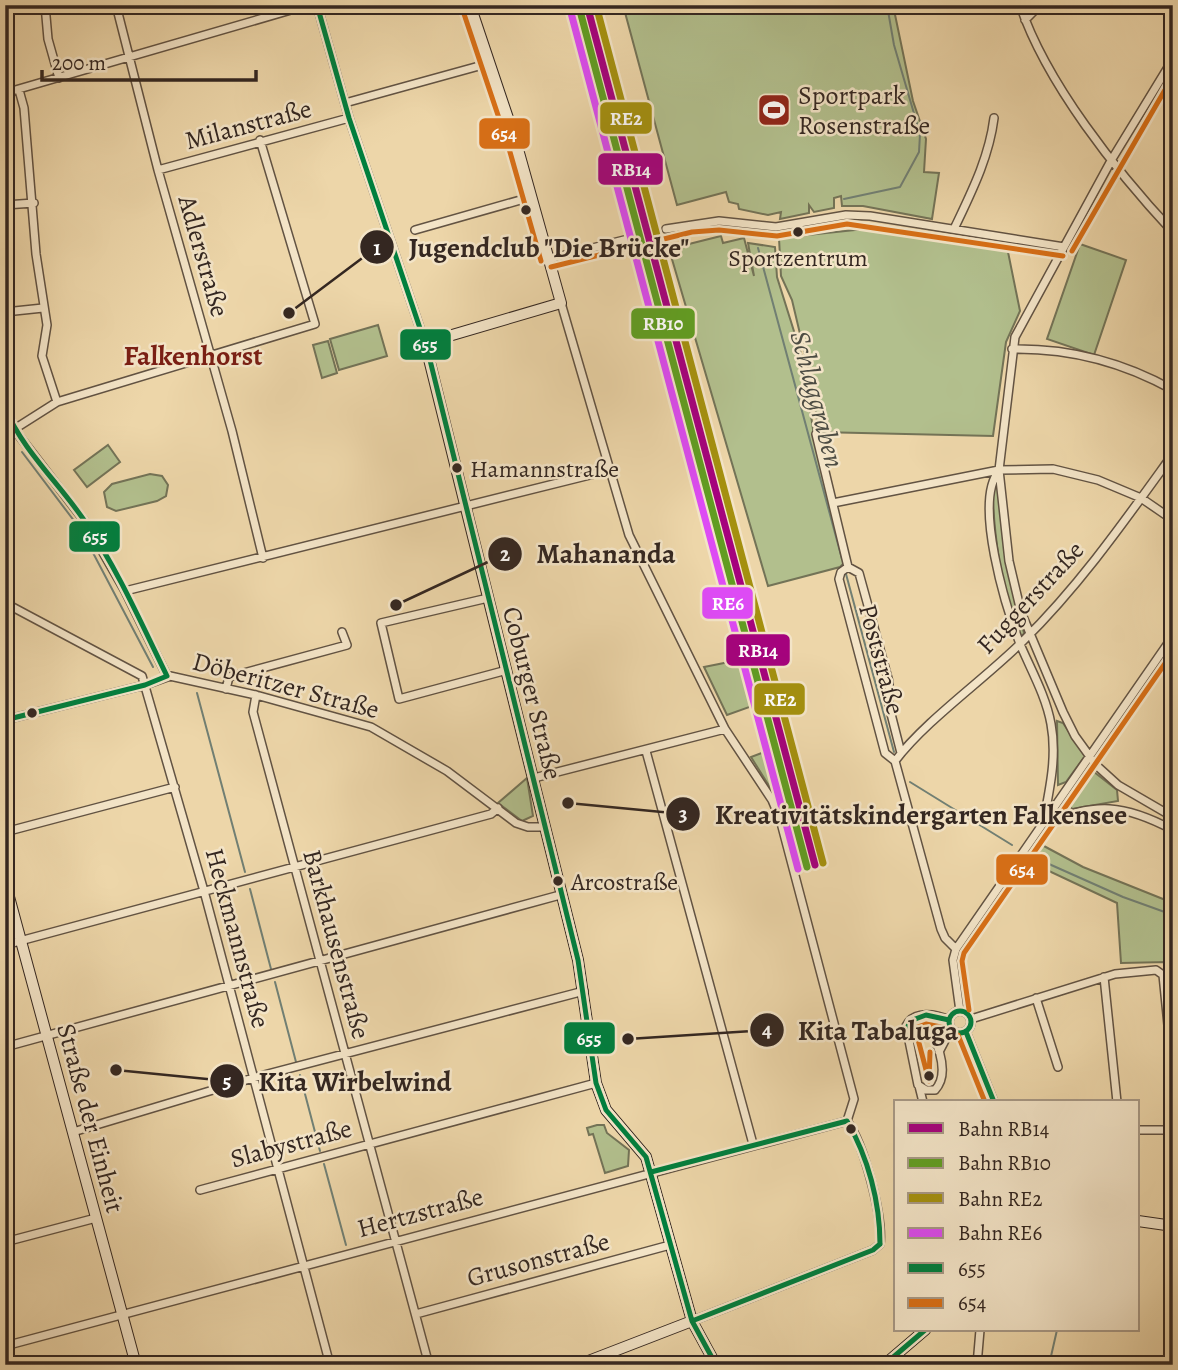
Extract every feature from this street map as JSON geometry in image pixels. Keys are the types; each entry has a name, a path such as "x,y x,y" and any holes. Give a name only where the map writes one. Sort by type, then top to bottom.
{"street":[{"path":"45,5 48,39 59,78"},
{"name":"Adlerstraße","path":"116,5 127,58 211,355 263,558"},
{"path":"5,93 308,5"},
{"name":"Coburger Straße","path":"317,5 349,118 425,343 534,778 543,827"},
{"path":"471,5 531,197 629,535 725,729 772,800 780,819 854,1099 847,1121 853,1129 870,1180 881,1234 880,1244 873,1250 579,1365"},
{"path":"1020,5 1034,43 1069,99 1112,159 1173,232"},
{"path":"1025,20 1040,5"},
{"path":"1173,59 1112,159 1015,337 999,470 1009,561 1030,634 1063,712 1090,757 1128,791 1173,817"},
{"path":"345,103 490,63"},
{"path":"19,89 24,108 47,325 43,356 57,402"},
{"name":"Milanstraße","path":"158,170 260,140 349,118"},
{"path":"954,229 979,176 991,140 994,118"},
{"path":"5,435 57,402 315,324 260,140"},
{"path":"415,230 531,197"},
{"path":"5,205 34,203"},
{"path":"666,229 711,222 767,227 797,226 846,215 1065,247"},
{"path":"549,259 644,235"},
{"path":"425,343 561,303"},
{"path":"5,312 43,307"},
{"path":"1012,349 1067,352 1102,360 1149,377 1173,390"},
{"path":"5,407 14,429 86,523 125,592 167,676"},
{"name":"Poststraße","path":"816,434 836,503 848,566 859,573 889,682 889,706 901,752 895,761"},
{"name":"Fuggerstraße","path":"901,752 1030,634 1103,550 1173,454"},
{"path":"836,503 999,470 1053,468 1098,480 1141,498 1173,520"},
{"path":"125,592 610,470"},
{"path":"999,470 988,491 991,529 1007,607 1051,720 1054,743 1052,777 1043,823"},
{"name":"Poststraße","path":"848,566 841,572 839,579 885,753 895,761 942,929 945,938 956,949 953,960 960,1011"},
{"path":"488,598 381,623 399,699 506,670"},
{"path":"5,603 142,676 145,685"},
{"path":"226,689 229,677 347,646 342,632"},
{"path":"956,949 1173,636"},
{"name":"Döberitzer Straße","path":"5,720 145,685 167,676 256,695 371,727 447,771 522,825 543,827"},
{"name":"Heckmannstraße","path":"145,685 204,891 330,1365"},
{"name":"Barkhausenstraße","path":"256,695 253,712 429,1365"},
{"path":"1051,720 1063,712"},
{"path":"534,778 725,729"},
{"path":"646,751 753,1144"},
{"path":"5,832 175,787"},
{"path":"1120,809 1128,791"},
{"path":"5,946 295,869 491,814 498,808"},
{"path":"1043,823 1066,814 1120,809 1150,818 1173,830"},
{"path":"543,827 584,990 596,1083 606,1110 640,1147 651,1172 692,1321 716,1365"},
{"name":"Straße der Einheit","path":"5,882 136,1365"},
{"path":"5,1047 560,895"},
{"path":"971,1019 1104,977 1161,971 1173,1075"},
{"path":"1104,977 1117,1100"},
{"path":"73,1132 253,1078 584,990"},
{"path":"1036,998 1058,1067"},
{"path":"918,1085 926,1090 935,1090 939,1085 939,1052 953,1014 960,1011 971,1019"},
{"path":"922,1100 905,1026 909,1020 935,1014 950,1024 957,1033 966,1032"},
{"path":"923,1016 939,1052"},
{"path":"971,1019 966,1032 993,1100"},
{"name":"Slabystraße","path":"200,1190 596,1083"},
{"name":"Hertzstraße","path":"6,1346 847,1121"},
{"path":"1140,1130 1173,1130"},
{"path":"5,1242 96,1218"},
{"path":"1140,1221 1173,1226"},
{"name":"Grusonstraße","path":"416,1314 670,1245"},
{"path":"884,1365 923,1332"},
{"path":"977,1365 980,1332"},
{"path":"6,1346 11,1365"}],"green space":[{"name":"Sportpark Rosenstraße","path":"623,5 893,5 913,101 926,139 924,172 939,173 932,219 863,206 842,206 841,196 834,198 834,208 814,212 809,205 809,213 780,219 781,212 768,215 739,209 738,204 729,202 726,192 677,205"},
{"path":"874,228 1007,247 1020,311 1006,342 993,436 818,432 814,393 792,300 781,276 779,238"},
{"path":"721,236 723,243 744,238 754,276 748,243 775,247 777,277 803,360 814,436 846,561 840,567 768,586 669,249"},
{"path":"1080,244 1126,260 1094,355 1047,339"},
{"path":"378,325 387,356 339,370 330,339"},
{"path":"328,341 337,373 322,378 313,345"},
{"path":"108,445 120,462 87,487 74,470"},
{"path":"150,474 162,476 168,485 166,496 157,501 116,511 107,507 104,492 112,484"},
{"path":"997,482 1007,566 1024,633 1022,637 1009,609 996,540 993,483"},
{"path":"752,651 766,701 727,715 704,667 734,661"},
{"path":"1057,721 1063,723 1085,756 1066,782 1058,785"},
{"path":"778,747 796,816 785,819 779,802 751,757"},
{"path":"1089,768 1117,790 1118,801 1072,809 1066,799"},
{"path":"527,778 533,816 522,821 498,803"},
{"path":"1042,845 1083,867 1173,903 1173,990 1168,962 1121,963 1117,903 1034,864"},
{"path":"604,1125 607,1133 629,1150 628,1166 605,1173 593,1134 589,1135 587,1128"}],"waterway":[{"name":"Schlaggraben","path":"844,199 900,187 919,152 920,134 894,45 887,5"},
{"name":"Schlaggraben","path":"758,248 842,559"},
{"path":"22,452 81,530 153,667"},
{"name":"Schlaggraben","path":"846,574 894,752"},
{"path":"197,693 245,872"},
{"name":"Schlaggraben","path":"910,782 1012,845"},
{"name":"Schlaggraben","path":"1040,860 1123,897 1173,915"},
{"path":"250,889 271,969"},
{"path":"275,982 296,1062"},
{"path":"300,1075 320,1151"},
{"path":"324,1164 346,1245"},
{"path":"1049,1365 1057,1332"}],"tunnel":[{"path":"644,235 666,229"}],"rail line":[{"name":"RB14","path":"587,5 815,865"},
{"name":"RE2","path":"596,5 823,863"},
{"name":"RB10","path":"579,7 807,867"},
{"name":"RE6","path":"570,9 798,869"}],"transit line":[{"name":"655","path":"317,5 349,118 428,352 578,960 596,1083 606,1110 646,1157 692,1321 716,1365"},
{"name":"654","path":"462,8 508,145 541,261"},
{"name":"654","path":"1072,251 1173,76"},
{"name":"654","path":"551,267 692,232 719,230 777,236 847,224 1063,256"},
{"name":"655","path":"5,408 22,439 98,541 167,676"},
{"name":"654","path":"969,1010 962,961 964,953 1173,652"},
{"name":"655","path":"5,720 145,685 167,676"},
{"name":"655","path":"960,1011 968,1014 971,1022 968,1030 960,1033 952,1030 949,1022 952,1014 960,1011"},
{"name":"655","path":"905,1034 910,1021 926,1015 949,1020"},
{"name":"654","path":"930,1052 929,1081 915,1028 926,1024 946,1028"},
{"name":"655","path":"966,1032 993,1100"},
{"name":"654","path":"958,1035 984,1100"},
{"name":"655","path":"847,1121 871,1180 878,1212 880,1244"},
{"name":"655","path":"651,1172 847,1121"},
{"name":"655","path":"692,1321 873,1250 880,1244"},
{"name":"655","path":"884,1365 923,1332"}],"place":[{"name":"Sportpark Rosenstraße","path":"774,110"},
{"name":"Sportzentrum","path":"798,232"},
{"name":"Jugendclub \"Die Brücke\"","path":"289,313"},
{"name":"Hamannstraße","path":"457,468"},
{"name":"Mahananda","path":"396,605"},
{"name":"Kreativitätskindergarten Falkensee","path":"568,803"},
{"name":"Arcostraße","path":"558,881"},
{"name":"Kita Tabaluga","path":"628,1039"},
{"name":"Kita Wirbelwind","path":"116,1070"}],"district":[{"name":"Falkenhorst","path":"193,355"}]}
